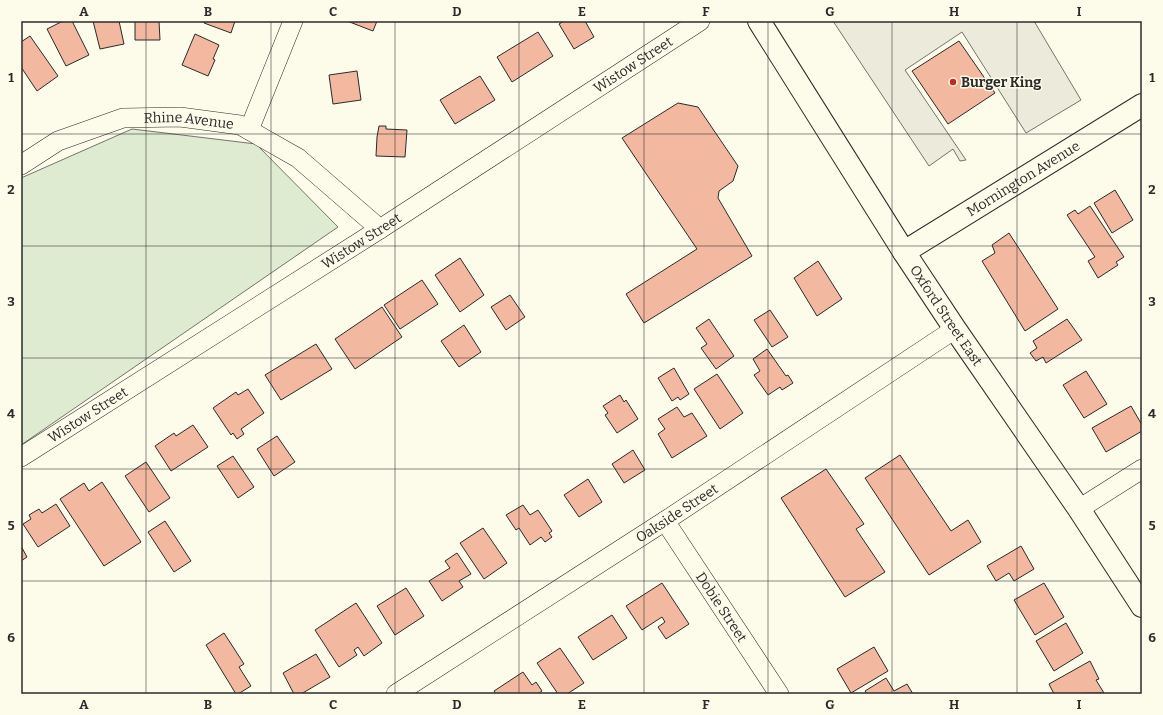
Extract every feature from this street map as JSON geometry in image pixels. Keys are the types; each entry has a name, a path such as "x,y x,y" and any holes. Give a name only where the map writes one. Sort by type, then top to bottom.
{"main road":[{"name":"Oxford Street East","path":"759,21 904,252 1079,509 1142,606"},
{"name":"Mornington Avenue","path":"904,252 1142,105"}],"street":[{"path":"249,130 293,21"},
{"name":"Wistow Street","path":"21,457 380,229 700,21"},
{"name":"Rhine Avenue","path":"21,164 58,141 123,118 180,117 240,125 298,158 380,229"},
{"name":"Oakside Street","path":"396,694 665,521 955,328"},
{"path":"1079,509 1142,469"},
{"name":"Dobie Street","path":"665,521 779,694"}],"green space":[{"path":"132,129 256,144 338,227 21,445 21,178"}],"shaded area":[{"path":"833,21 1034,21 1081,100 1026,133 962,32 905,70 966,160 960,161 953,149 929,166"}],"building":[{"path":"63,21 72,21 89,55 66,66 47,29"},
{"path":"93,21 119,21 124,44 100,49"},
{"path":"135,21 159,21 160,40 135,40"},
{"path":"205,21 235,21 231,33 204,23"},
{"path":"347,21 377,21 373,31"},
{"path":"564,21 585,21 594,37 574,49 559,24"},
{"path":"538,32 553,56 512,82 497,57"},
{"path":"195,34 219,45 213,59 215,60 208,76 182,65"},
{"path":"30,36 58,76 37,91 21,67 21,42"},
{"name":"Burger King","path":"959,41 995,93 948,124 912,71"},
{"path":"357,71 361,100 333,104 329,75"},
{"path":"480,76 495,100 455,124 440,100"},
{"path":"678,103 698,107 738,166 733,181 719,191 718,198 752,256 644,323 626,294 697,249 622,138"},
{"path":"379,126 386,126 386,129 407,130 405,157 376,156"},
{"path":"1115,190 1133,220 1112,233 1094,203"},
{"path":"1090,206 1124,257 1116,262 1118,265 1098,278 1088,261 1095,257 1067,215 1075,210 1078,214"},
{"path":"1009,233 1058,309 1025,331 982,261 995,253 992,245"},
{"path":"460,258 484,295 460,312 435,275"},
{"path":"818,261 842,299 817,316 794,278"},
{"path":"422,280 438,304 400,329 384,305"},
{"path":"510,295 525,317 506,330 491,307"},
{"path":"382,307 402,337 355,369 335,339"},
{"path":"770,310 788,337 772,347 754,320"},
{"path":"709,319 734,356 716,369 701,348 707,344 696,328"},
{"path":"1067,319 1082,340 1046,363 1043,357 1036,361 1030,353 1037,348 1033,341"},
{"path":"464,325 481,352 459,367 441,341"},
{"path":"316,344 332,369 281,400 265,375"},
{"path":"767,349 786,376 788,375 793,383 782,390 780,387 768,395 754,375 760,371 753,359"},
{"path":"674,368 689,394 680,400 678,397 672,401 658,378"},
{"path":"1086,371 1107,404 1084,418 1063,385"},
{"path":"717,374 743,413 720,429 694,389"},
{"path":"248,389 264,413 241,429 244,434 237,439 233,433 231,435 213,408 236,392 238,395"},
{"path":"620,395 624,402 626,400 638,419 617,433 605,415 608,413 603,406"},
{"path":"1131,406 1142,425 1142,431 1106,452 1092,428"},
{"path":"677,407 684,417 692,413 707,436 672,458 658,434 665,429 658,419"},
{"path":"193,425 208,447 171,471 155,446 174,433 176,436"},
{"path":"277,436 295,462 274,476 257,449"},
{"path":"633,450 645,470 624,483 612,464"},
{"path":"900,455 951,531 968,520 981,542 929,575 865,478"},
{"path":"233,456 254,487 238,498 217,466"},
{"path":"146,462 170,498 149,512 125,476"},
{"path":"826,469 864,524 856,529 885,572 845,597 781,498"},
{"path":"588,479 602,502 579,517 564,495"},
{"path":"102,482 141,542 104,566 60,499 84,483 89,491"},
{"path":"56,504 70,526 38,547 23,524 31,519 29,515 39,509 42,513"},
{"path":"523,505 530,515 538,510 552,531 549,533 552,537 545,542 541,537 530,545 519,528 516,530 506,515"},
{"path":"165,521 191,561 174,572 148,532"},
{"path":"483,528 507,563 484,579 460,543"},
{"path":"21,546 27,557 21,561"},
{"path":"1021,546 1034,569 1014,581 1009,573 996,581 987,566"},
{"path":"457,553 471,574 459,581 463,587 442,601 429,581 450,568 445,561"},
{"path":"662,583 689,624 666,639 658,627 665,622 662,617 642,630 626,606"},
{"path":"1044,583 1064,617 1035,635 1014,600"},
{"path":"406,588 424,616 395,635 377,606"},
{"path":"356,603 382,643 364,656 358,647 354,650 357,655 339,667 315,630"},
{"path":"612,615 627,638 593,660 578,637"},
{"path":"1066,623 1083,653 1054,671 1036,641"},
{"path":"224,633 244,664 239,667 251,686 238,694 236,694 206,645"},
{"path":"874,647 888,671 851,693 837,669"},
{"path":"560,648 584,683 567,694 558,694 537,663"},
{"path":"316,654 330,677 301,694 294,694 283,673"},
{"path":"1090,661 1099,679 1096,680 1104,693 1054,694 1049,684"},
{"path":"523,672 532,685 536,682 542,691 538,694 496,694 494,691"},
{"path":"886,678 894,691 907,684 913,694 867,694 865,691"}],"place":[{"name":"Burger King","path":"953,82"}]}
